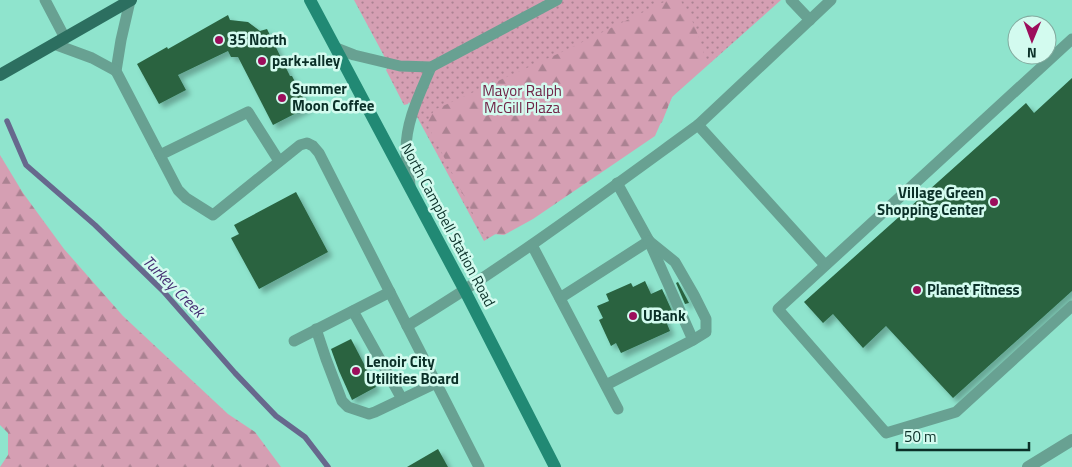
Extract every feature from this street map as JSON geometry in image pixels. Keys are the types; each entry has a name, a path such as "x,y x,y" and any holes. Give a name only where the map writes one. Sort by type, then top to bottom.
{"main road":[{"path":"0,75 131,0"},
{"name":"North Campbell Station Road","path":"310,0 465,291 555,467"}],"street":[{"path":"1035,466 1072,440"}],"lane":[{"path":"45,0 59,41 116,71 178,190 186,198 213,216 300,145 307,143 313,146 319,153 479,467"},
{"path":"116,71 121,40 131,0"},
{"path":"336,48 354,55 400,66 431,67 557,0"},
{"path":"791,0 810,20"},
{"path":"408,326 465,291 532,245 698,124 831,0"},
{"path":"1072,39 778,309 886,433 956,412 1072,306"},
{"path":"411,189 406,151 407,135 417,99 431,67"},
{"path":"160,155 248,112 279,161"},
{"path":"698,124 825,265"},
{"path":"617,183 649,241 693,340"},
{"path":"560,298 649,241"},
{"path":"606,385 706,332 706,319 675,262 649,241"},
{"path":"532,245 618,409"},
{"path":"294,341 390,292"},
{"path":"353,311 402,399"},
{"path":"316,329 342,402 348,407 369,414 436,383"}],"green space":[{"name":"Mayor Ralph McGill Plaza","path":"354,0 781,0 672,97 662,122 651,132 550,201 484,241 409,102 404,105 386,70 390,67"},
{"path":"668,0 680,0 685,7 696,29 706,62 672,97 655,136 533,219 504,235 483,233 427,124 434,110 564,51"},
{"path":"0,155 23,193 64,249 123,316 228,414 255,432 281,467 0,467 8,455 8,433 0,425"}],"building":[{"path":"228,15 230,20 248,22 260,31 267,29 290,76 292,76 308,107 273,125 238,57 231,57 228,51 178,75 186,90 159,104 137,64"},
{"name":"Village Green Shopping Center","path":"1072,78 1072,291 953,398 886,326 863,348 833,314 823,323 804,302 1026,103 1034,113"},
{"path":"296,192 328,252 259,289 231,238 239,234 234,225"},
{"name":"UBank","path":"645,281 651,294 662,289 672,311 663,314 670,331 621,353 616,343 611,346 599,320 603,318 597,306 609,301 606,294 631,283 633,287"},
{"path":"678,282 689,303 685,304 676,283"},
{"name":"Lenoir City Utilities Board","path":"351,339 376,387 352,400 331,349"},
{"path":"438,449 448,467 407,467"}],"waterway":[{"name":"Turkey Creek","path":"7,121 26,165 95,225 163,291 235,373 276,416 305,437 328,467"}],"place":[{"name":"35 North","path":"219,40"},
{"name":"park+alley","path":"262,61"},
{"name":"Summer Moon Coffee","path":"282,98"},
{"name":"Village Green Shopping Center","path":"994,202"},
{"name":"Planet Fitness","path":"917,290"},
{"name":"UBank","path":"633,316"},
{"name":"Lenoir City Utilities Board","path":"356,371"}]}
